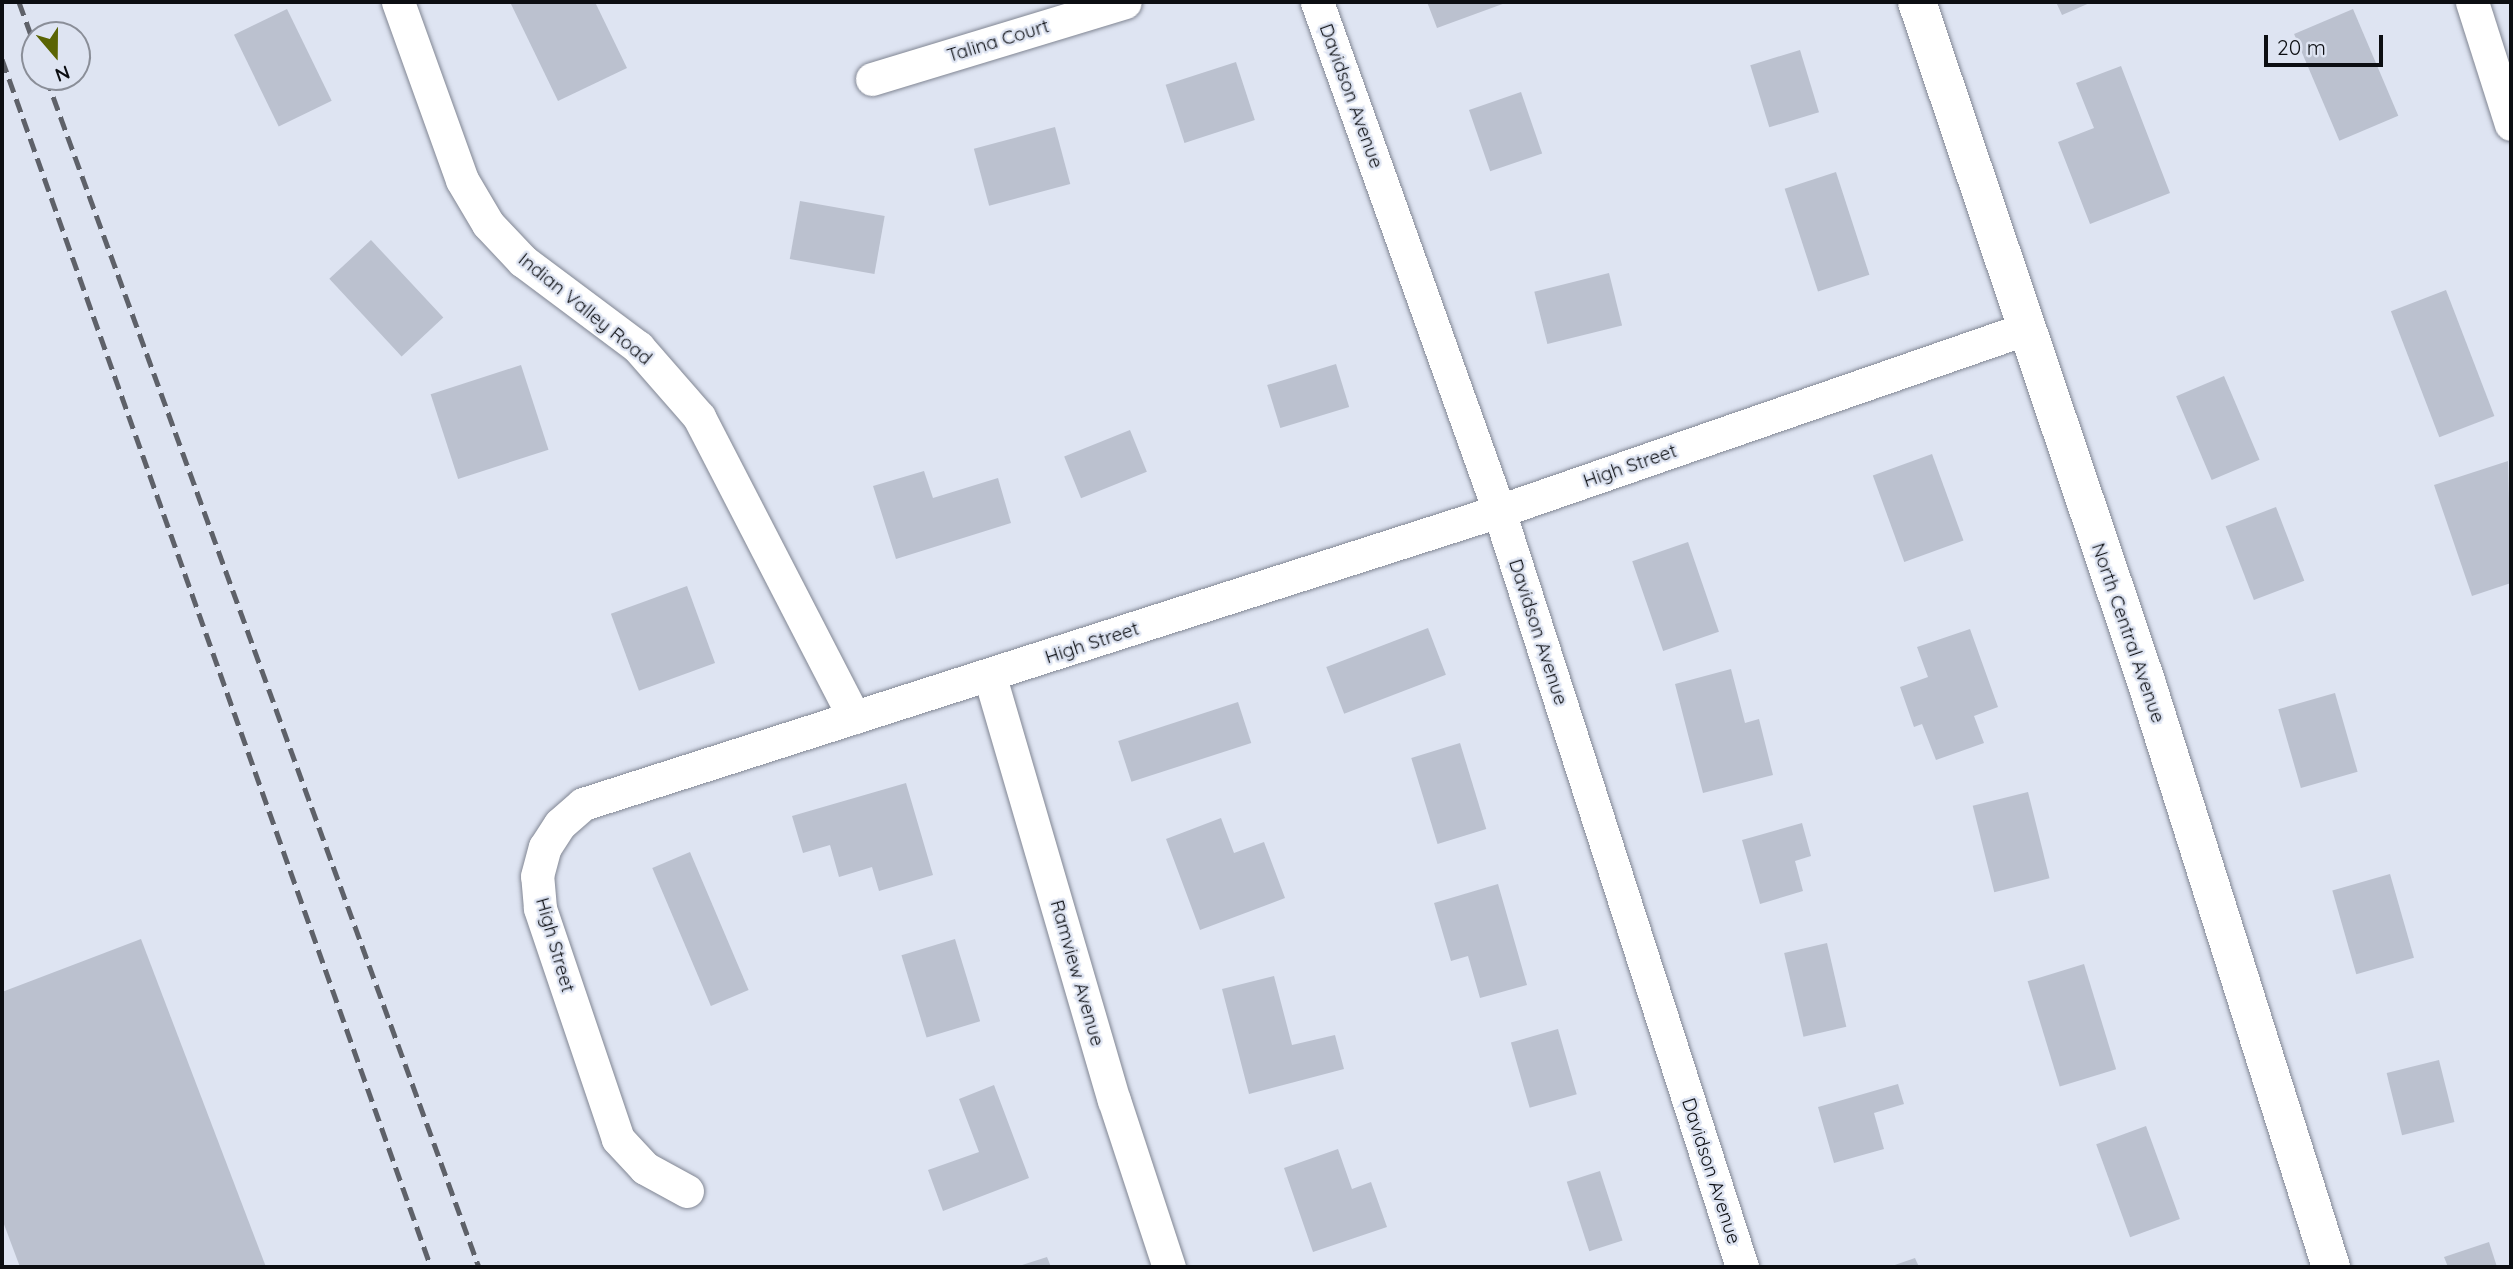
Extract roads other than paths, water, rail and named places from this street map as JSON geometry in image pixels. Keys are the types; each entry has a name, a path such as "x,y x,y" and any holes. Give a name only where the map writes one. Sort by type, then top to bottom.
{"main road":[{"name":"North Central Avenue","path":"1917,2 2025,329 2146,681 2331,1267"}],"street":[{"name":"Indian Valley Road","path":"398,2 462,180 488,224 523,261 638,347 699,417 854,717"},
{"name":"Talina Court","path":"872,79 1125,2"},
{"name":"Davidson Avenue","path":"1317,2 1499,511 1742,1267"},
{"path":"2472,2 2511,124"},
{"name":"High Street","path":"687,1191 645,1168 618,1139 540,908 537,876 545,847 560,824 583,804 854,717 990,677 1499,511 2025,329"},
{"name":"Ramview Avenue","path":"990,677 1114,1100 1169,1267"}],"railway":[{"path":"19,2 26,21"},
{"path":"2,59 431,1267"},
{"path":"51,91 479,1267"}]}
